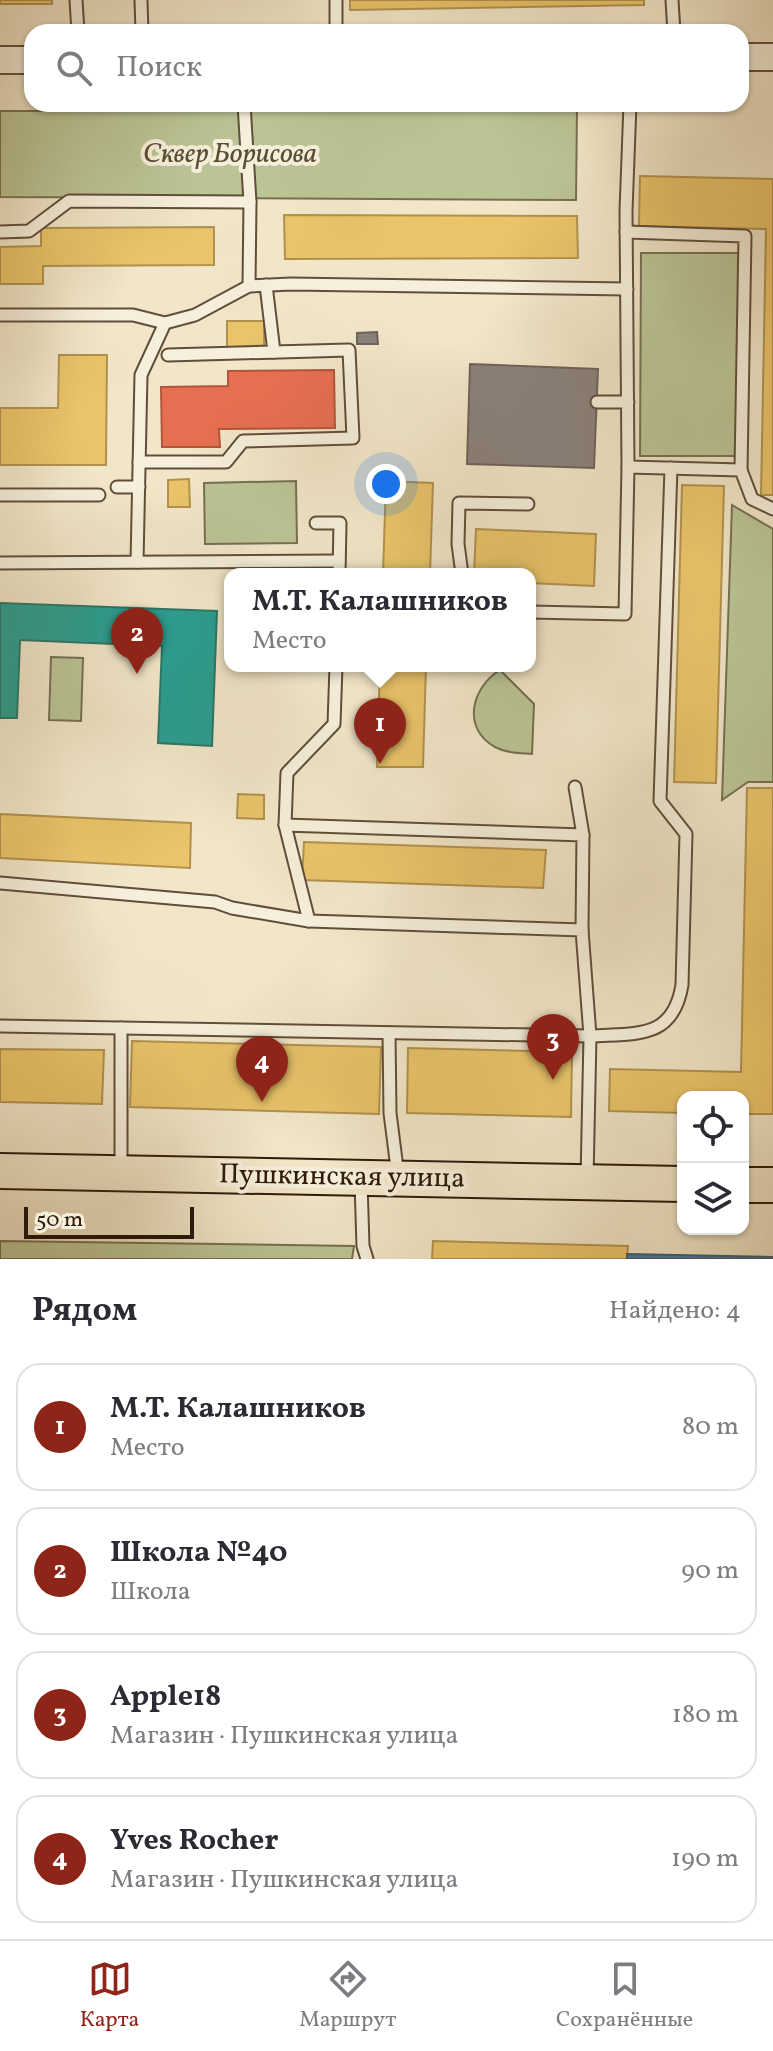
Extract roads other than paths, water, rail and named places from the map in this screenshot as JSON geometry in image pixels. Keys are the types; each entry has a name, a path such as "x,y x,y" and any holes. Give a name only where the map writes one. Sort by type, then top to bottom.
{"main road":[{"name":"Пушкинская улица","path":"0,1171 677,1184"},
{"path":"749,1185 773,1185"}],"street":[{"path":"749,57 773,57"},
{"path":"0,60 24,60"}],"lane":[{"path":"76,0 78,24"},
{"path":"141,0 142,24"},
{"path":"336,0 336,24"},
{"path":"672,0 674,24"},
{"path":"244,112 250,202 249,286"},
{"path":"536,612 625,614 628,467 626,232 630,112"},
{"path":"0,232 29,231 69,201 250,202"},
{"path":"626,232 745,236 741,470 752,499 773,509"},
{"path":"0,315 133,315 165,323 195,315 249,286 266,285 627,289"},
{"path":"266,285 274,352"},
{"path":"137,562 141,375 165,323"},
{"path":"139,462 226,462 243,441 353,438 349,350 168,355"},
{"path":"597,402 628,402"},
{"path":"628,467 741,470"},
{"path":"0,1026 590,1036 651,1032 670,1018 679,1005 682,985 686,834 660,801 671,468"},
{"path":"117,487 139,487"},
{"path":"0,495 99,495"},
{"path":"461,568 459,503 528,504"},
{"path":"0,563 285,561 339,568 340,523 316,523"},
{"path":"309,921 285,825 287,773 334,724 336,672"},
{"path":"575,787 583,835 582,930 590,1036 587,1182"},
{"path":"285,825 583,835"},
{"path":"0,883 215,902 232,908 309,921 582,930"},
{"path":"121,1028 121,1173"},
{"path":"389,1033 390,1113 398,1178"},
{"path":"361,1178 363,1246 367,1259"}],"place":[{"name":"Школа №40","path":"137,674"},
{"name":"М.Т. Калашников","path":"380,764"},
{"name":"Apple18","path":"553,1080"},
{"name":"Yves Rocher","path":"262,1102"}],"park label":[{"name":"Сквер Борисова","path":"230,154"}]}
